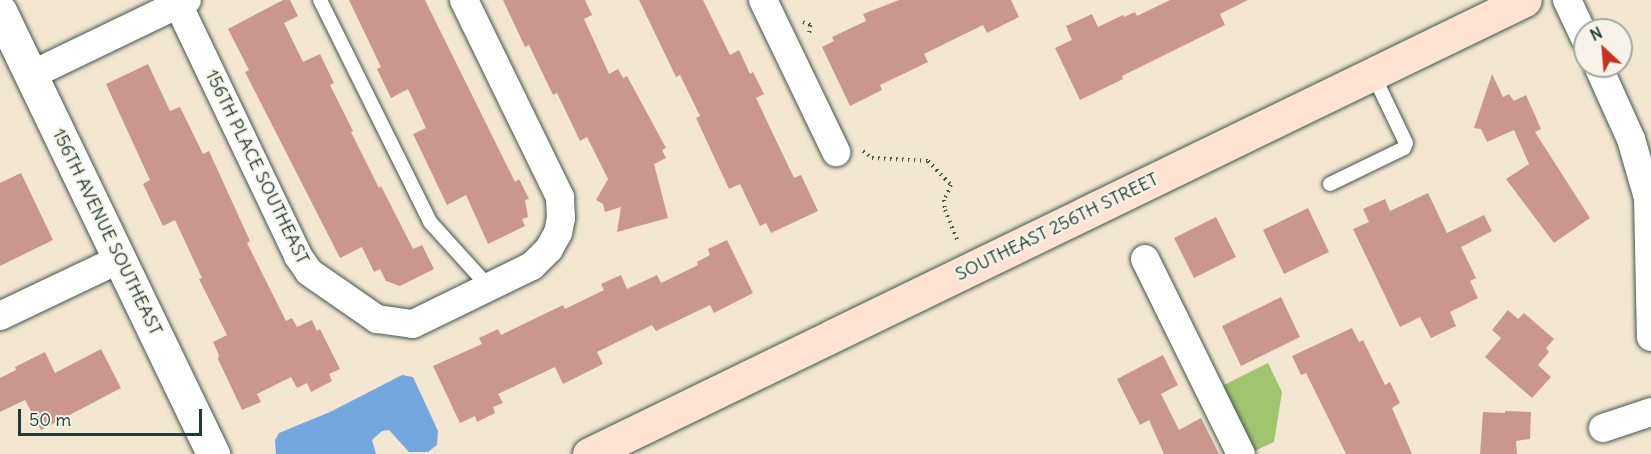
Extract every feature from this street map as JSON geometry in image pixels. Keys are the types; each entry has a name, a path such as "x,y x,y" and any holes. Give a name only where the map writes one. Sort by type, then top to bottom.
{"main road":[{"name":"SOUTHEAST 256TH STREET","path":"589,454 1525,0"}],"street":[{"path":"464,0 560,197 561,218 558,233 549,249 532,266 489,287"},
{"path":"1567,0 1576,18"},
{"path":"20,58 182,2"},
{"name":"156TH PLACE SOUTHEAST","path":"182,2 304,264 321,281 377,319 413,324 489,287"},
{"path":"770,2 847,148"},
{"name":"156TH AVENUE SOUTHEAST","path":"0,10 20,58 120,259 213,454"},
{"path":"1603,78 1631,139 1648,198 1651,337"},
{"path":"1145,258 1241,454"},
{"path":"0,316 120,259"},
{"path":"1603,428 1651,412"}],"lane":[{"path":"320,0 430,222 489,287"},
{"path":"1330,184 1404,148 1406,143 1373,74"}],"path":[{"path":"770,2 810,25 808,40"},
{"path":"847,148 872,158 928,161 951,185 944,201 945,210 969,270"}],"green space":[{"path":"1268,363 1282,392 1274,442 1252,452 1220,387"}],"water":[{"path":"402,375 413,377 438,431 437,445 428,452 409,452 389,430 382,431 372,440 376,454 276,454 275,440 279,433 330,412"}],"building":[{"path":"283,0 290,0 298,16 284,23 303,62 320,54 334,83 330,85 379,188 381,186 413,249 422,245 434,269 400,286 386,281 380,269 374,272 362,247 340,258 245,72 249,70 228,29"},
{"path":"349,0 425,0 515,182 519,179 529,199 525,200 528,217 522,219 525,226 488,244 466,195 447,205 413,134 426,128 408,89 391,98 377,69 381,67"},
{"path":"503,0 585,0 592,15 584,19 609,74 618,69 623,78 627,76 666,148 662,150 666,158 654,164 668,218 617,232 621,207 605,212 603,204 596,200 608,179 587,137 580,141 557,93 553,95 529,45 525,47"},
{"path":"639,0 703,0 730,55 739,50 750,74 753,72 764,94 756,98 794,178 801,175 818,211 771,233 766,223 760,226 740,184 729,189 696,118 700,116 680,75 676,77"},
{"path":"899,0 1011,0 1019,17 987,33 983,25 924,54 928,62 880,85 882,90 850,106 822,47 834,41 832,37 866,21 863,14"},
{"path":"1170,0 1248,0 1220,14 1225,25 1122,76 1123,79 1080,100 1055,48 1072,40 1066,26 1092,14 1098,27 1123,15 1124,17 1135,12 1137,16"},
{"path":"148,64 170,111 180,107 203,154 209,151 250,241 247,243 286,321 292,318 297,327 312,320 317,331 320,329 340,369 329,374 332,381 311,392 307,383 297,388 291,377 257,394 261,402 242,410 218,359 219,355 213,342 227,335 199,279 202,278 175,220 163,226 143,184 150,180 106,84"},
{"path":"1492,74 1503,97 1509,94 1514,101 1526,95 1541,129 1535,132 1590,218 1554,243 1506,179 1529,164 1514,130 1487,142 1481,129 1474,128"},
{"path":"21,173 53,240 0,266 0,183"},
{"path":"1428,193 1447,233 1484,215 1492,231 1461,247 1476,278 1470,281 1478,298 1450,312 1456,326 1431,338 1420,317 1400,327 1353,229 1369,222 1363,209 1385,199 1390,211"},
{"path":"1308,208 1329,252 1284,274 1263,230"},
{"path":"1216,217 1236,257 1194,278 1174,238"},
{"path":"727,240 753,293 714,313 710,305 656,331 652,325 597,352 603,364 563,384 555,367 498,394 503,403 493,407 495,413 477,422 475,416 460,423 433,366 482,344 479,338 498,329 501,335 563,305 565,309 604,290 601,284 621,275 627,289 657,275 661,283 698,265 697,262 710,255 708,249"},
{"path":"1281,297 1300,337 1241,366 1222,326"},
{"path":"1508,310 1518,319 1524,313 1554,339 1546,348 1549,352 1538,365 1551,377 1532,398 1485,357 1501,338 1492,330"},
{"path":"1352,328 1359,342 1363,340 1385,385 1390,382 1400,403 1392,408 1412,454 1346,454 1306,373 1301,375 1292,356"},
{"path":"101,349 121,388 41,430 25,400 0,412 0,378 16,370 15,367 45,352 55,373"},
{"path":"1163,355 1178,385 1161,394 1179,430 1201,418 1219,454 1164,454 1149,420 1140,425 1117,379"},
{"path":"1505,411 1531,412 1530,439 1516,441 1517,454 1480,454 1483,412 1505,413"}]}
